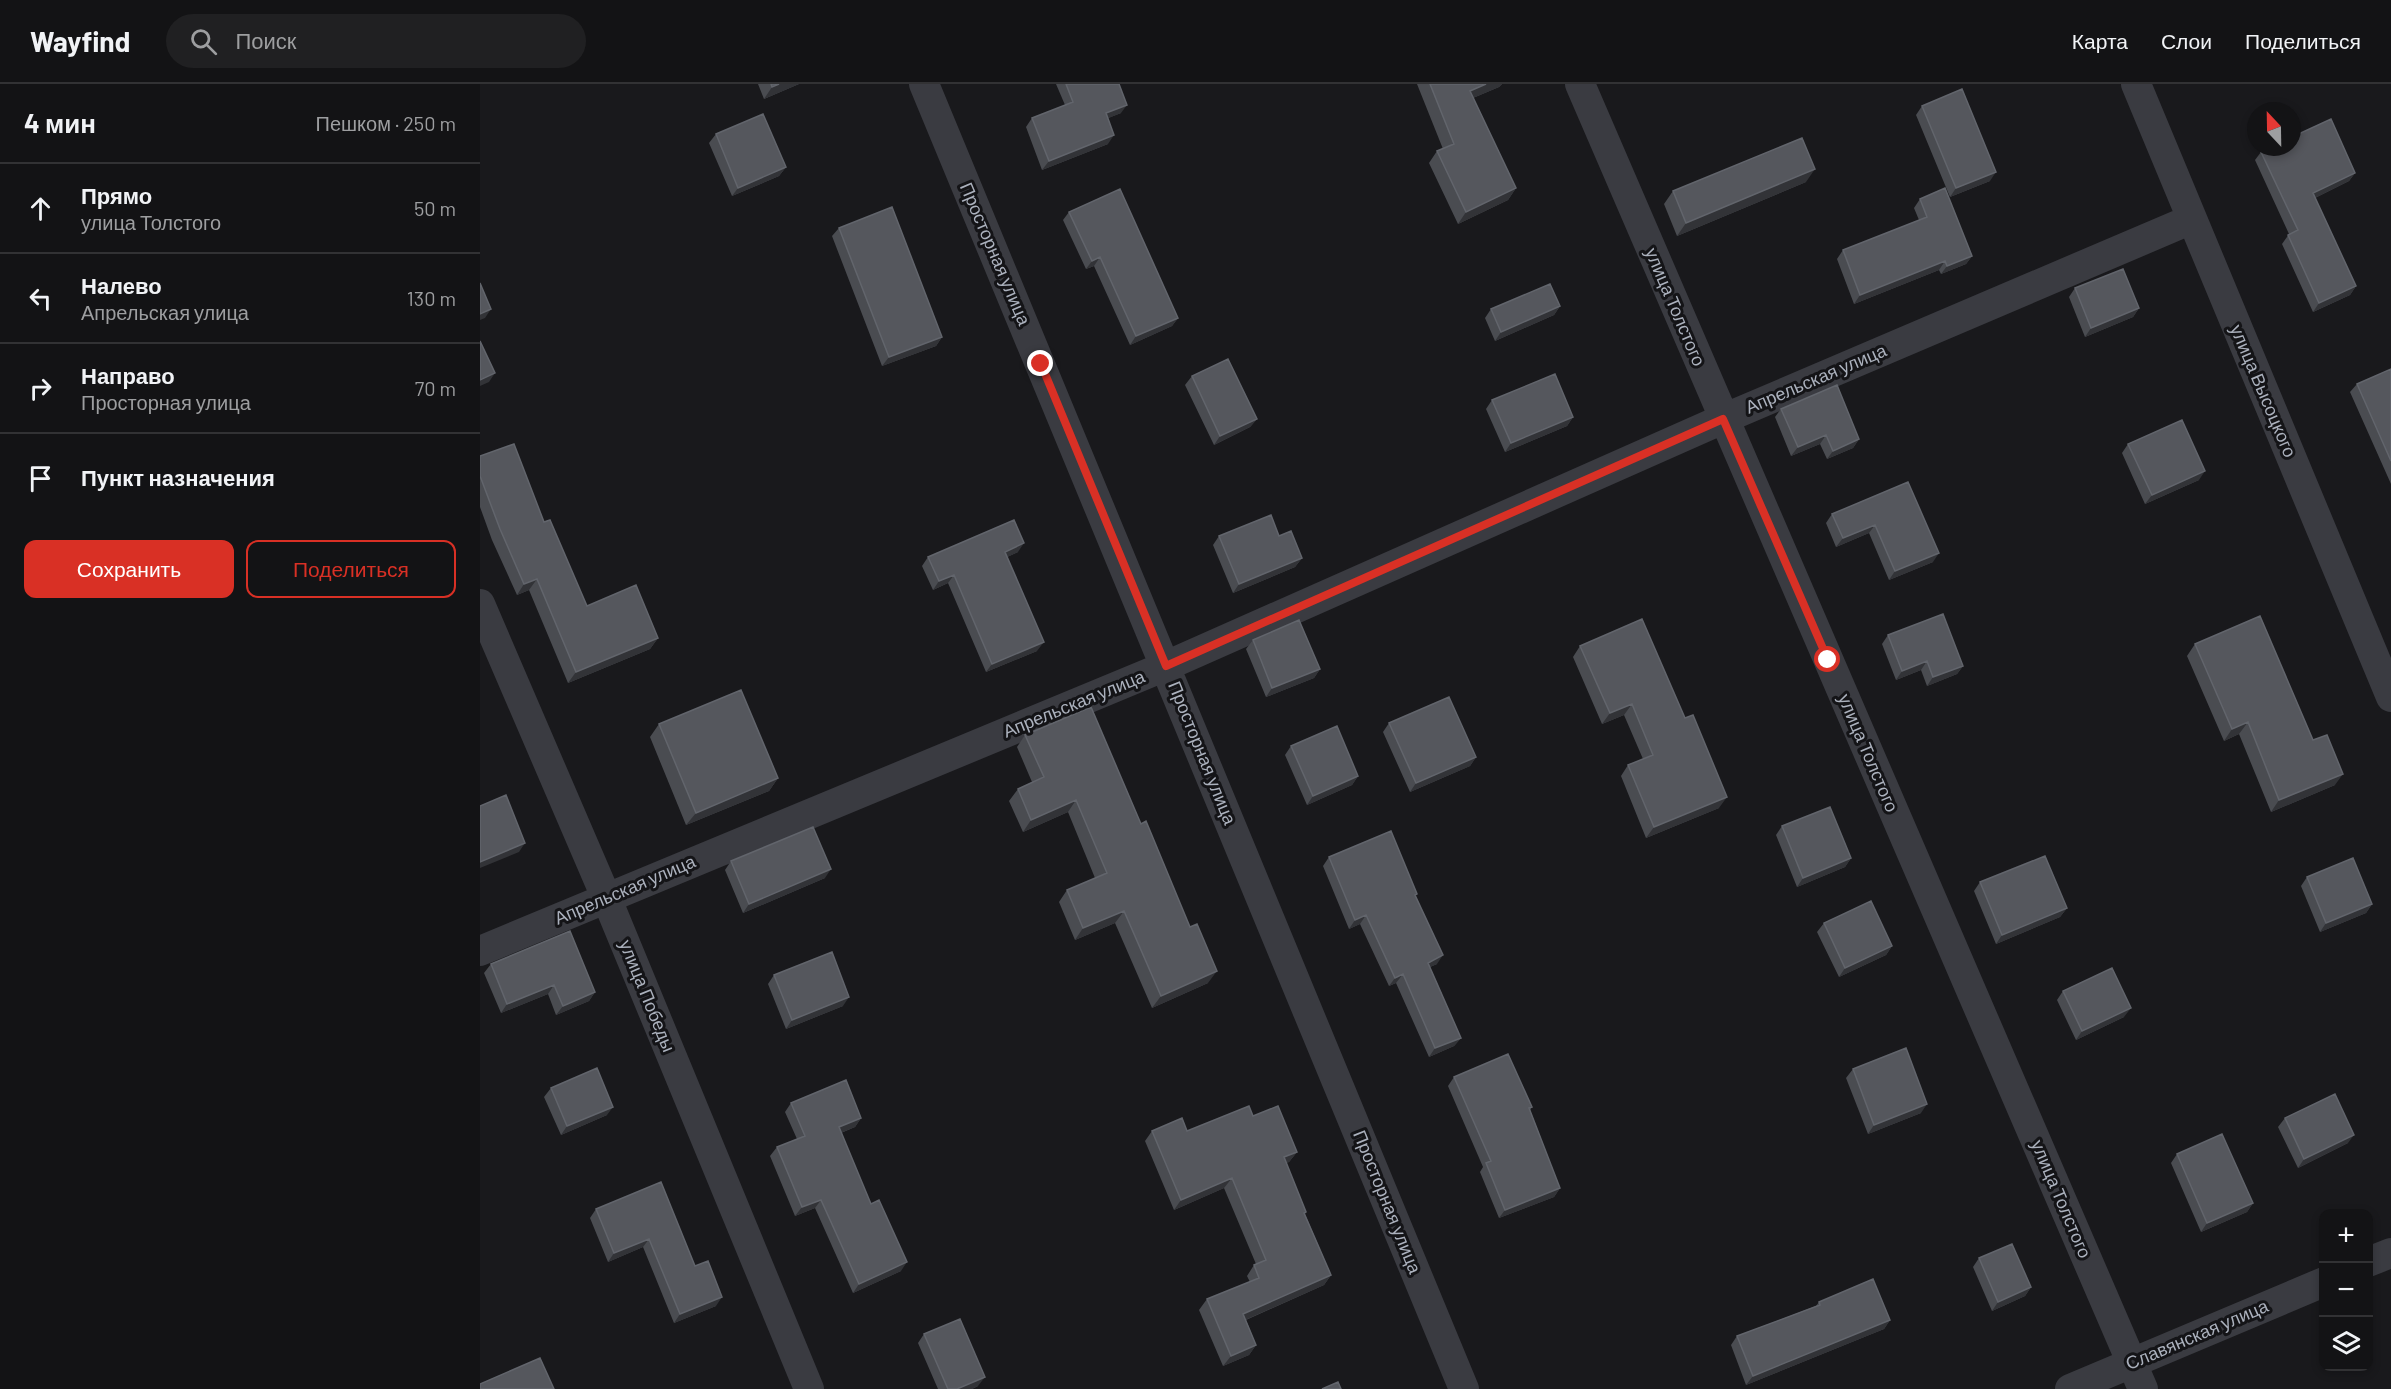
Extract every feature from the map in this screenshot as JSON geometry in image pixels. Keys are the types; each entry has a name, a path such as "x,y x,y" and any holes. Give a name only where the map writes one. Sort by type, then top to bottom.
{"street":[{"name":"Просторная улица","path":"924,84 1464,1389"},
{"name":"улица Толстого","path":"1580,84 2138,1376"},
{"name":"улица Высоцкого","path":"2136,84 2391,697"},
{"name":"Апрельская улица","path":"480,951 1166,666 1723,419 2192,219"},
{"name":"улица Победы","path":"480,604 606,897 809,1389"},
{"path":"2373,1261 2391,1253"},
{"name":"Славянская улица","path":"2070,1389 2138,1376 2319,1284"}],"building":[{"path":"1066,84 1119,84 1127,105 1106,113 1114,135 1049,161 1032,118 1073,102"},
{"path":"1430,84 1486,84 1470,91 1516,188 1466,212 1437,151 1454,144"},
{"path":"1962,89 1996,172 1956,188 1922,106"},
{"path":"763,114 786,167 738,188 716,134"},
{"path":"2331,119 2355,173 2313,193 2356,286 2319,303 2288,235 2298,230 2263,156 2301,156 2301,133"},
{"path":"1802,138 1815,169 1686,223 1673,191"},
{"path":"1945,188 1972,256 1947,266 1945,261 1860,295 1843,250 1927,217 1920,199"},
{"path":"1120,189 1178,318 1136,336 1100,257 1092,261 1069,212"},
{"path":"892,207 942,337 889,357 839,228"},
{"path":"2123,269 2139,308 2091,328 2075,288"},
{"path":"480,283 491,309 480,314"},
{"path":"1550,284 1560,306 1501,332 1491,309"},
{"path":"480,341 495,373 480,380"},
{"path":"1228,359 1257,419 1220,436 1192,376"},
{"path":"2391,369 2391,461 2357,384"},
{"path":"1555,374 1573,417 1511,443 1492,400"},
{"path":"1837,385 1859,439 1833,451 1826,435 1798,447 1781,409"},
{"path":"2182,420 2205,471 2152,495 2128,444"},
{"path":"514,444 544,522 550,520 587,606 636,585 658,638 576,672 537,579 524,584 480,476 480,456"},
{"path":"1908,482 1939,553 1895,571 1875,525 1843,538 1832,514"},
{"path":"1271,515 1279,536 1291,531 1302,558 1239,584 1219,536"},
{"path":"1014,520 1024,543 1005,552 1044,642 992,664 954,575 939,581 928,557"},
{"path":"1943,614 1963,666 1933,677 1927,661 1902,671 1888,635"},
{"path":"2260,616 2313,740 2327,735 2343,774 2279,800 2248,722 2232,729 2195,644"},
{"path":"1642,619 1685,718 1693,715 1727,797 1654,827 1628,765 1653,755 1632,704 1610,713 1580,646"},
{"path":"1299,620 1320,669 1272,688 1253,640"},
{"path":"741,690 778,778 696,813 659,724"},
{"path":"1449,697 1476,757 1416,783 1389,723"},
{"path":"1091,707 1141,824 1146,821 1190,927 1197,924 1217,971 1161,996 1124,911 1083,928 1067,890 1107,873 1076,800 1031,820 1018,789 1044,777 1025,735"},
{"path":"1337,726 1358,776 1313,796 1291,746"},
{"path":"506,795 525,843 480,862 480,806"},
{"path":"1830,807 1851,858 1803,878 1782,826"},
{"path":"813,827 831,869 749,904 731,861"},
{"path":"1391,831 1417,894 1415,895 1443,955 1428,963 1461,1038 1435,1048 1403,974 1395,978 1366,915 1355,920 1329,857"},
{"path":"2045,856 2067,908 2002,935 1980,882"},
{"path":"2353,858 2372,904 2326,923 2307,877"},
{"path":"1871,901 1892,946 1845,968 1824,923"},
{"path":"570,931 595,992 563,1006 554,985 507,1004 491,964"},
{"path":"832,952 849,997 792,1020 774,975"},
{"path":"2112,968 2131,1008 2082,1031 2063,991"},
{"path":"1906,1048 1927,1104 1874,1125 1853,1069"},
{"path":"1508,1054 1532,1107 1529,1108 1560,1188 1505,1210 1486,1163 1491,1161 1454,1077"},
{"path":"597,1068 613,1107 567,1126 551,1088"},
{"path":"846,1080 861,1118 839,1127 871,1204 879,1200 907,1262 859,1284 821,1200 802,1207 777,1147 805,1136 791,1103"},
{"path":"2335,1094 2354,1135 2304,1159 2285,1118"},
{"path":"1249,1106 1253,1116 1278,1106 1297,1152 1284,1157 1306,1212 1304,1213 1331,1275 1243,1314 1256,1345 1231,1356 1207,1299 1259,1278 1254,1265 1266,1260 1232,1178 1181,1200 1152,1131 1182,1118 1187,1131"},
{"path":"2222,1134 2253,1203 2207,1223 2177,1154"},
{"path":"661,1182 695,1266 708,1261 722,1297 680,1314 649,1239 614,1253 596,1209"},
{"path":"2012,1244 2031,1287 1998,1302 1979,1258"},
{"path":"1873,1279 1890,1320 1753,1376 1737,1336 1820,1305 1819,1302"},
{"path":"960,1319 985,1377 957,1389 948,1389 924,1334"},
{"path":"540,1358 554,1389 480,1389 480,1384"},
{"path":"1338,1382 1341,1389 1322,1389"}],"route":[{"path":"1041,364 1166,666 1723,419 1828,660"}]}
